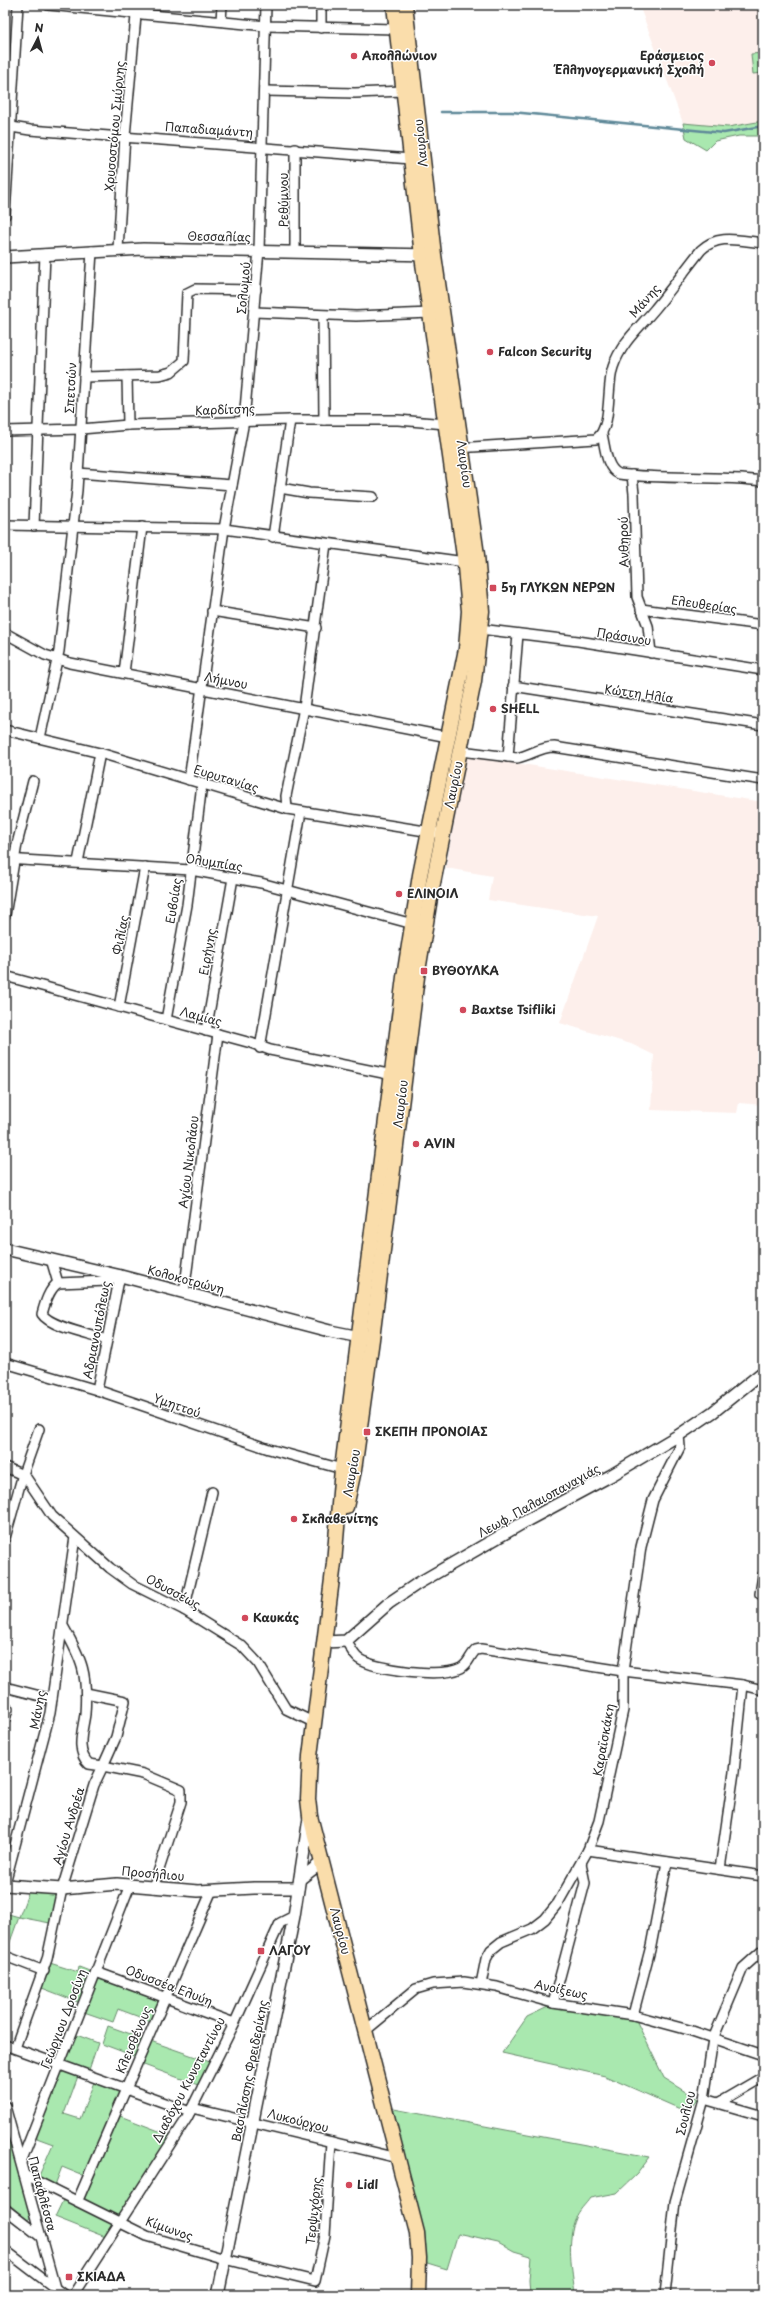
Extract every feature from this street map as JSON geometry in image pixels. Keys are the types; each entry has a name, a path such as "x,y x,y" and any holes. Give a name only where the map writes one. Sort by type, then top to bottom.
{"main road":[{"name":"Λαυρίου","path":"394,5 411,159 428,256 456,449 481,590 480,629 474,681 417,977 365,1338 342,1469 334,1563 309,1770 310,1816 366,2031 419,2245 418,2295"},
{"name":"Λαυρίου","path":"334,1563 354,1470 365,1338 392,1075 413,924 429,831 466,649 468,628 469,600 456,449 446,424 431,313 428,256 405,5"}],"street":[{"path":"5,215 8,127 18,5"},
{"path":"48,5 137,9 266,26 396,29"},
{"path":"220,21 222,5"},
{"name":"Σολωμού","path":"189,780 224,529 244,421 259,250 264,147 266,5"},
{"path":"321,5 322,28"},
{"name":"Χρυσοστόμου Σμύρνης","path":"118,249 125,136 137,9"},
{"path":"265,91 355,93 403,91"},
{"name":"Παπαδιαμάντη","path":"8,127 411,159"},
{"name":"Ρεθύμνου","path":"295,149 295,251"},
{"name":"Μάνης","path":"763,243 722,239 708,243 701,250 653,312 632,334 618,354 608,384 606,422 602,434 612,469 619,474 672,479 727,477 763,481"},
{"name":"Θεσσαλίας","path":"5,257 118,249 259,250 428,256"},
{"name":"Σπετσών","path":"40,738 57,660 78,473 92,251"},
{"path":"34,526 45,254"},
{"path":"84,376 166,375 181,365 185,355 185,298 190,290 256,290"},
{"path":"254,312 323,316 431,313"},
{"path":"323,316 324,420"},
{"path":"127,376 128,425"},
{"path":"273,537 290,420"},
{"name":"Καρδίτσης","path":"5,431 81,429 128,425 290,420 398,420 446,424"},
{"path":"456,449 593,441 602,434"},
{"path":"78,473 232,485"},
{"name":"Ανθηρού","path":"632,475 637,592 648,626 651,654"},
{"path":"280,488 309,493 373,497"},
{"path":"5,525 224,529 273,537 465,562"},
{"path":"124,673 142,527"},
{"path":"287,809 286,796 304,708 316,628 326,544"},
{"name":"Ελευθερίας","path":"641,608 763,625"},
{"path":"212,611 316,628"},
{"name":"Πράσινου","path":"480,629 763,670"},
{"path":"508,757 518,634"},
{"name":"Λήμνου","path":"5,635 57,660 448,737"},
{"name":"Κώττη Ηλία","path":"513,686 763,725"},
{"name":"Ευρυτανίας","path":"5,730 100,753 287,809 444,834"},
{"path":"461,750 508,757 526,756 545,747 554,747 763,780"},
{"path":"78,862 100,753"},
{"path":"5,915 10,860 33,781"},
{"name":"Ευβοίας","path":"166,1020 191,870 202,784"},
{"path":"260,1048 289,890 301,812"},
{"name":"Ολυμπίας","path":"10,860 78,862 191,870 289,890 413,924"},
{"name":"Φιλίας","path":"119,1007 145,867"},
{"name":"Ειρήνης","path":"206,1031 233,878"},
{"name":"Λαμίας","path":"5,976 251,1043 260,1048 321,1062 392,1075"},
{"name":"Αγίου Νικολάου","path":"184,1293 218,1034"},
{"name":"Κολοκοτρώνη","path":"5,1249 119,1275 330,1331 365,1338"},
{"path":"51,1260 58,1283"},
{"path":"107,1340 45,1318 42,1314 46,1301 54,1286 58,1283 108,1282 119,1275"},
{"name":"Αδριανουπόλεως","path":"97,1390 119,1275"},
{"name":"Υμηττού","path":"5,1363 97,1390 233,1437 342,1469"},
{"name":"Λεωφ. Παλαιοπαναγιάς","path":"346,1641 389,1603 417,1584 528,1520 622,1470 713,1412 763,1372"},
{"path":"5,1538 23,1474 39,1429"},
{"name":"Καραϊσκάκη","path":"481,1984 486,1959 491,1950 501,1942 532,1929 545,1919 563,1895 588,1850 605,1803 624,1706 623,1671 637,1570 645,1528 657,1491 678,1450 679,1435"},
{"path":"5,1467 23,1474"},
{"name":"Οδυσσέως","path":"23,1474 31,1483 44,1507 110,1568 132,1584 184,1610 242,1646 258,1663 286,1709 314,1724"},
{"path":"184,1610 212,1492"},
{"name":"Μάνης","path":"5,1884 47,1729 64,1626 75,1537"},
{"path":"760,1594 763,1575"},
{"path":"64,1626 81,1659 85,1671 86,1693 82,1752 89,1764 143,1774 181,1790 181,1802 153,1888"},
{"path":"325,1642 346,1641 357,1658 372,1663 409,1671 456,1670 469,1661 476,1650 481,1649 623,1671 743,1685 763,1690"},
{"path":"720,1870 734,1772 743,1685"},
{"path":"5,1687 52,1698"},
{"name":"Αγίου Ανδρέα","path":"15,2048 44,1971 62,1888 94,1785 116,1737 125,1701 86,1693"},
{"path":"5,1719 8,1709"},
{"path":"299,1884 310,1816"},
{"path":"588,1850 763,1876"},
{"path":"633,2015 651,1946 667,1862"},
{"path":"554,2003 585,1883 581,1863"},
{"path":"299,1884 317,1866 322,1865"},
{"name":"Προσήλιου","path":"5,1884 62,1888 101,1885 130,1885 198,1891 299,1884"},
{"name":"Βασιλίσσης Φρειδερίκης","path":"218,2295 294,1916 299,1884"},
{"name":"Γεώργιου Δροσίνη","path":"21,2162 130,1885"},
{"name":"Κλεισθένους","path":"78,2200 212,1890"},
{"name":"Διαδόχου Κωνσταντίνου","path":"73,2295 121,2222 191,2110 234,2023 280,1923 294,1916"},
{"name":"Σουλίου","path":"665,2295 675,2202 704,2099 713,2039 743,1968 763,1950"},
{"path":"5,1956 44,1971"},
{"name":"Οδυσσέα Ελυύη","path":"96,1972 234,2023"},
{"name":"Ανοίξεως","path":"366,2031 403,1998 421,1987 454,1982 481,1984 554,2003 633,2015 763,2055"},
{"name":"Λυκούργου","path":"5,2044 126,2089 191,2110 253,2123 398,2158"},
{"path":"720,2102 763,2077"},
{"path":"704,2099 720,2102 763,2116"},
{"name":"Παπαφλέσσα","path":"5,2109 55,2288"},
{"name":"Τερψιχόρης","path":"315,2281 325,2235 331,2142"},
{"name":"Κίμωνος","path":"24,2175 78,2200 147,2236 225,2259 315,2281"},
{"path":"5,2209 41,2237"},
{"path":"5,2250 64,2295"}],"shaded area":[{"name":"Εράσμειος Έλληνογερμανική Σχολή","path":"639,5 763,5 763,121 728,127 683,123"},
{"path":"465,755 763,802 763,1105 739,1103 737,1113 651,1110 654,1055 631,1044 560,1023 598,916 488,900 492,876 446,868"}],"green space":[{"path":"763,53 763,73 753,74 751,54"},
{"path":"763,121 763,136 739,136 715,141 706,150 686,138 683,123 728,127"},
{"path":"29,1891 57,1894 50,1923 19,1917"},
{"path":"5,1913 19,1917 6,1953"},
{"path":"50,1963 78,1972 79,1967 162,1999 150,2021 118,2009 113,2022 84,2012 86,2005 42,1988"},
{"path":"550,2006 636,2020 664,2078 698,2099 687,2112 605,2076 502,2053 527,2017"},
{"path":"108,2026 210,2062 198,2085 133,2061 134,2056 102,2044"},
{"path":"74,2034 98,2043 89,2070 81,2068 64,2114 80,2119 94,2082 123,2091 84,2176 62,2167 55,2185 38,2178 53,2144 34,2137"},
{"path":"394,2109 650,2157 637,2174 617,2193 590,2198 577,2215 573,2227 570,2246 575,2293 530,2295 529,2280 531,2256 514,2251 498,2242 458,2233 447,2269 424,2262 389,2112"},
{"path":"120,2116 172,2136 108,2238 55,2217 64,2198 80,2205"},
{"path":"5,2124 32,2215 28,2220 5,2201"}],"waterway":[{"path":"441,112 512,112 724,133 763,126"}],"place":[{"name":"Απολλώνιον","path":"354,56"},
{"name":"Εράσμειος Έλληνογερμανική Σχολή","path":"712,63"},
{"name":"Falcon Security","path":"490,352"},
{"name":"5η ΓΛΥΚΏΝ ΝΕΡΏΝ","path":"493,588"},
{"name":"SHELL","path":"493,709"},
{"name":"ΕΛΙΝΟΙΛ","path":"399,894"},
{"name":"ΒΥΘΟΥΛΚΑ","path":"424,971"},
{"name":"Baxtse Tsifliki","path":"463,1010"},
{"name":"AVIN","path":"416,1144"},
{"name":"ΣΚΕΠΗ ΠΡΟΝΟΙΑΣ","path":"367,1432"},
{"name":"Σκλαβενίτης","path":"294,1519"},
{"name":"Καυκάς","path":"245,1618"},
{"name":"ΛΑΓΟΥ","path":"261,1951"},
{"name":"Lidl","path":"349,2185"},
{"name":"ΣΚΙΑΔΑ","path":"69,2277"}]}
